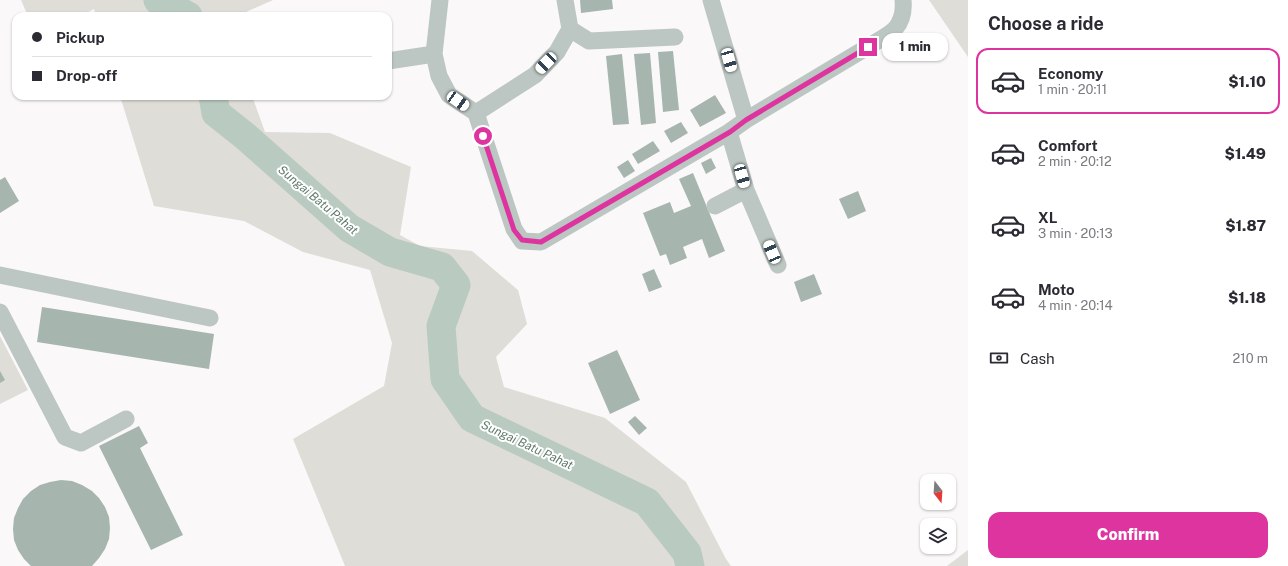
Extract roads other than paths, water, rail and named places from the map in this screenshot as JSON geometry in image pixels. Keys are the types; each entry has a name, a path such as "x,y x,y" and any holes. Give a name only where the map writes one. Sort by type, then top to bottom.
{"lane":[{"path":"440,0 434,54 439,76 449,95 476,113 514,230 522,240 541,242 730,132 746,120 881,39 896,28 902,17 904,6 903,0"},
{"path":"476,113 536,75 557,52 570,29 565,0"},
{"path":"711,0 746,120"},
{"path":"570,29 589,41 675,37"},
{"path":"392,60 434,54"},
{"path":"730,132 746,190 778,265"},
{"path":"715,206 746,190"},
{"path":"0,275 210,318"},
{"path":"0,312 65,437 81,443 126,419"}],"waterway":[{"name":"Sungai Batu Pahat","path":"158,0 180,12"},
{"name":"Sungai Batu Pahat","path":"214,100 216,113 245,136 349,228 390,252 442,267 456,285 441,326 445,379 472,418 647,502 687,553 690,566"}]}
